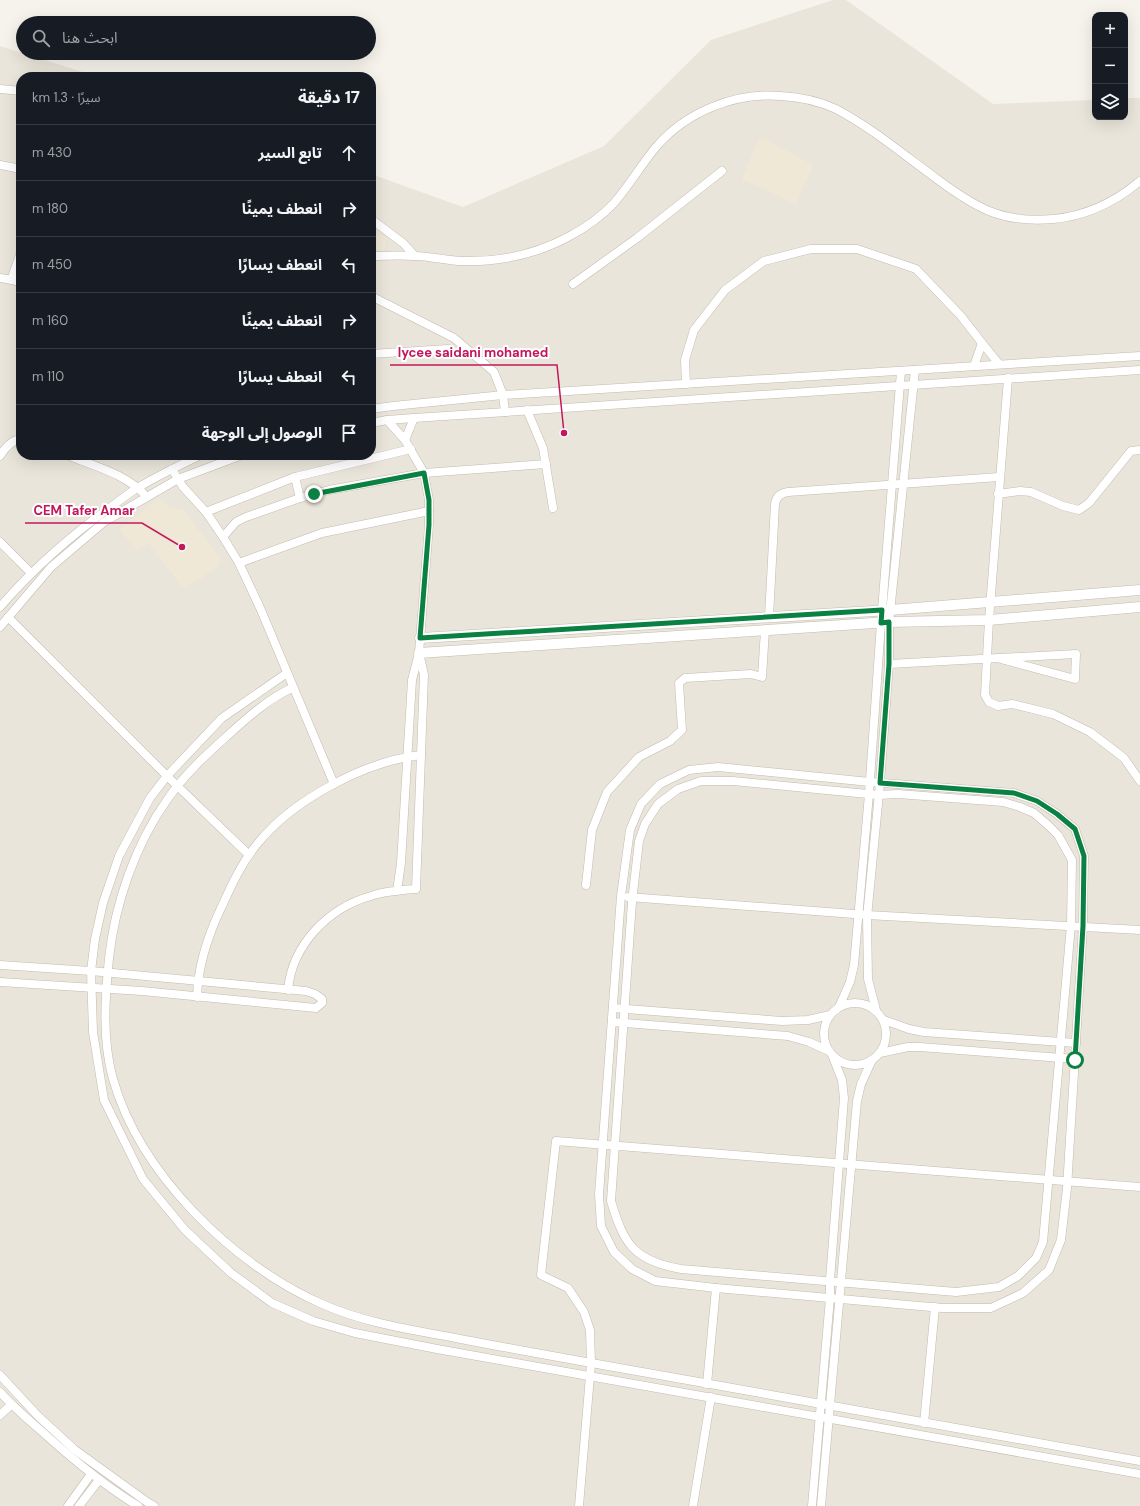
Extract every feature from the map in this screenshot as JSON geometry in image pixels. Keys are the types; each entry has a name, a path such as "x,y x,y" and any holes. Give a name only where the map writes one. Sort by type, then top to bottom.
{"street":[{"path":"0,89 16,91"},
{"path":"376,256 415,256 463,261 520,256 543,248 568,237 590,224 613,204 657,146 672,131 712,106 736,98 757,95 780,95 803,98 822,103 835,109 874,134 958,195 985,209 1009,217 1025,220 1042,220 1064,218 1082,214 1116,199 1140,181"},
{"path":"0,165 16,168"},
{"path":"573,284 637,238 722,171"},
{"path":"376,223 403,243 415,256"},
{"path":"686,384 685,360 694,330 725,290 764,261 810,250 857,249 916,269 961,316 998,364"},
{"path":"11,280 16,266"},
{"path":"0,278 16,282"},
{"path":"376,299 454,338 494,372 503,395 505,412"},
{"path":"974,366 982,344"},
{"path":"376,354 448,349"},
{"path":"376,408 503,395 1140,356"},
{"path":"886,610 903,483 915,370"},
{"path":"376,422 527,410 1140,370"},
{"path":"876,1010 868,979 863,914 869,794 886,610 892,484 901,371"},
{"path":"1008,378 999,477 989,620 986,695 989,702 998,706 1012,704 1053,714 1090,732 1124,758 1140,781"},
{"path":"527,410 543,448 553,508"},
{"path":"406,440 414,418"},
{"path":"387,420 406,440 424,473 427,485 429,511 419,653 412,680 401,863 397,890"},
{"path":"0,456 6,447 16,439"},
{"path":"376,457 411,449"},
{"path":"998,494 1020,491 1031,492 1063,506 1079,510 1089,503 1131,451 1140,450"},
{"path":"79,460 125,479 138,487 146,497"},
{"path":"0,607 31,573 57,548 138,487 190,460"},
{"path":"0,627 40,578 104,522 178,479 229,460"},
{"path":"206,512 295,477 365,460"},
{"path":"223,536 236,522 241,519 300,498 329,490 424,473 546,464"},
{"path":"172,468 178,479 206,512 223,536 239,563 334,784"},
{"path":"295,477 300,498"},
{"path":"770,617 775,504 780,494 788,492 903,483 999,477"},
{"path":"239,563 322,533 429,511"},
{"path":"0,542 31,573"},
{"path":"420,638 886,610 1140,590"},
{"path":"419,653 885,622 989,620 1140,608"},
{"path":"8,617 167,776 249,855"},
{"path":"812,1506 830,1298 838,1164 844,1098 842,1080 825,1044 824,1029 830,1015 839,1006 846,992 852,973 863,914 880,783 889,664 885,622"},
{"path":"586,886 592,830 607,792 639,758 670,741 682,730 679,683 685,678 751,674 762,677 765,630"},
{"path":"288,990 292,966 305,943 321,924 340,909 370,896 397,890 416,889 424,675 419,653"},
{"path":"889,664 987,658 1076,654 1075,679 997,658"},
{"path":"287,673 222,718 167,776 150,798 119,856 103,903 91,971 92,1032 104,1100 143,1179 185,1230 230,1273 272,1303 313,1321 355,1333 1140,1474"},
{"path":"292,688 248,717 210,751 166,801 148,830 123,890 112,933 107,973 105,1033 113,1078 130,1122 154,1163 174,1190 225,1242 282,1284 324,1305 373,1322 591,1364 1140,1460"},
{"path":"197,997 197,981 212,928 240,868 258,842 286,815 334,784 362,770 407,756 421,755"},
{"path":"718,767 880,783 1014,793 1037,801 1057,814 1075,829 1084,856 1083,926 1075,1060 1061,1240 1049,1270 1024,1294 991,1308 935,1307 716,1288 654,1281 632,1269 614,1252 601,1226 599,1194 621,896 630,830 641,804 660,784 689,770 718,767"},
{"path":"733,780 869,794 898,794 1003,802 1020,807 1034,814 1050,826 1058,835 1072,860 1071,925 1060,1058 1043,1242 1036,1258 1018,1276 999,1286 956,1292 842,1281 681,1269 662,1266 645,1259 630,1246 618,1225 611,1201 632,897 639,841 645,824 658,804 678,789 701,781 733,780"},
{"path":"621,896 863,914 1140,930"},
{"path":"0,965 91,971 306,991 315,994 322,999 322,1003 316,1008 142,992 0,982"},
{"path":"612,1022 788,1036 809,1042 831,1054 840,1062 852,1065 864,1064 872,1060 880,1053 886,1040 887,1034 884,1020 876,1010 867,1004 858,1002 839,1006"},
{"path":"613,1008 782,1021 803,1020 830,1015"},
{"path":"884,1020 909,1029 924,1032 1076,1044"},
{"path":"880,1053 908,1047 920,1047 1075,1060"},
{"path":"821,1506 857,1101 861,1084 872,1060"},
{"path":"579,1506 591,1364 590,1330 584,1312 568,1288 541,1275 556,1141 1140,1187"},
{"path":"707,1384 716,1288"},
{"path":"924,1423 935,1307"},
{"path":"0,1375 38,1416 75,1450 154,1506"},
{"path":"0,1392 11,1405 91,1474 110,1489 138,1506"},
{"path":"692,1506 711,1397"},
{"path":"0,1415 11,1405"},
{"path":"68,1506 91,1474"},
{"path":"79,1506 99,1480"}],"shaded area":[{"path":"833,0 846,0 993,104 1092,100 1092,120 1128,120 1128,98 1140,98 1140,1506 0,1506 0,46 16,51 16,60 45,60 83,72 16,72 16,460 376,460 376,176 463,207 604,146 711,40"},
{"path":"763,138 813,165 796,204 742,179 758,141"},
{"path":"376,233 386,238 384,256 376,256"},
{"path":"159,498 170,508 183,510 221,558 218,567 184,589 148,543 137,551 119,529"}],"place":[{"name":"lycee saidani mohamed","path":"564,433"},
{"name":"CEM Tafer Amar","path":"182,547"}],"route":[{"path":"314,494 424,473 429,500 429,525 420,638 882,610 881,623 889,622 889,664 880,783 1014,793 1037,801 1057,814 1075,829 1084,856 1083,926 1075,1060"}]}
